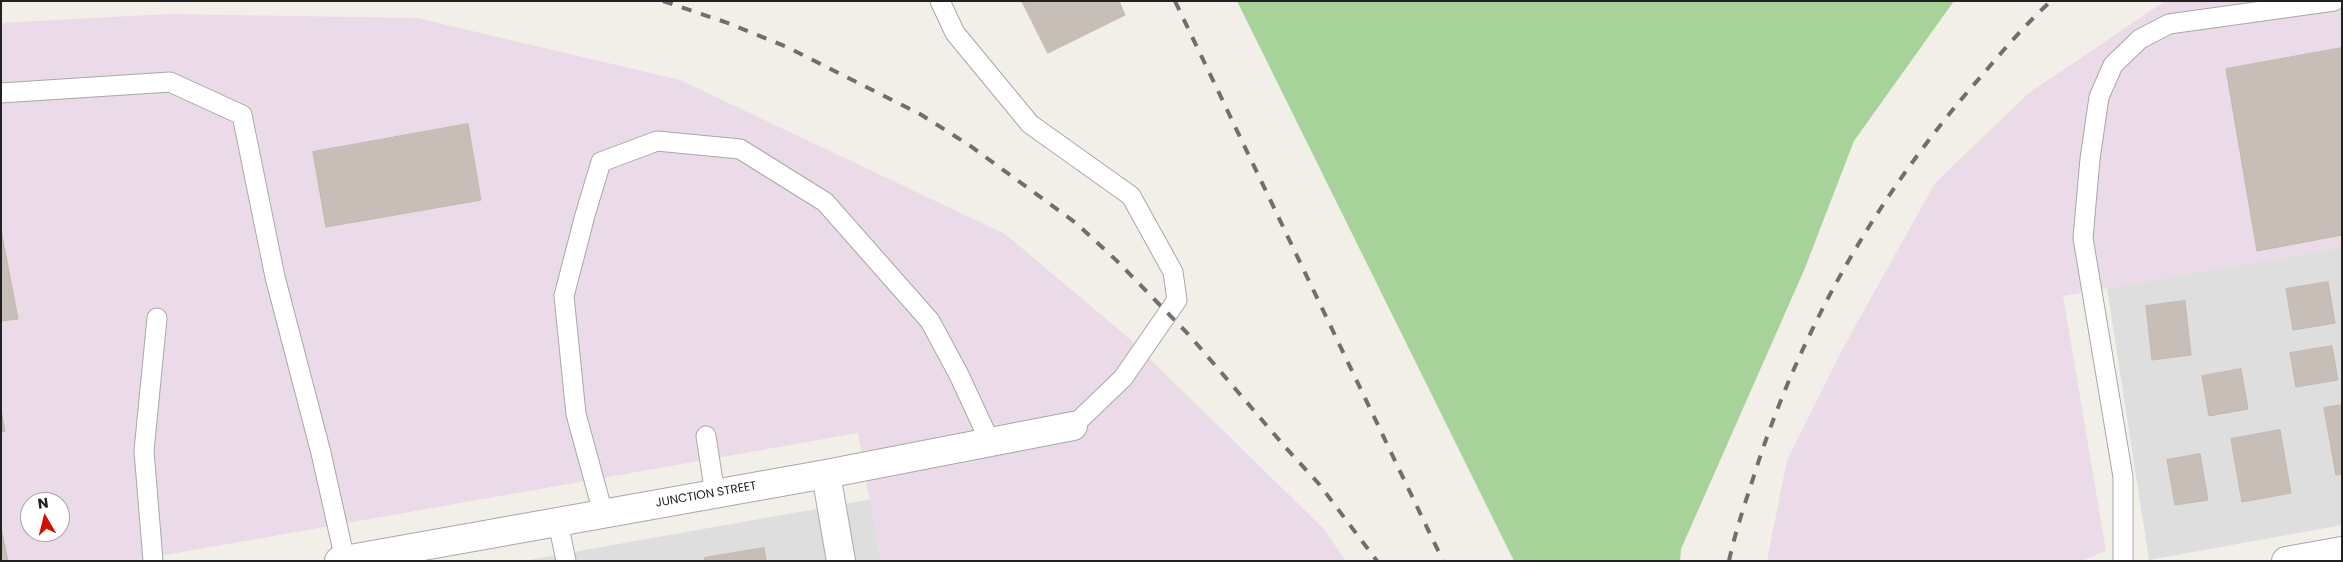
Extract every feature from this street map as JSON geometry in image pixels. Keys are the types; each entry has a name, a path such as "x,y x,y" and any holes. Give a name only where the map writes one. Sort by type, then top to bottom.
{"street":[{"name":"JUNCTION STREET","path":"342,560 826,474 1073,426"},
{"path":"826,474 841,561"},
{"path":"2286,561 2342,551"}],"lane":[{"path":"940,1 955,33 1030,124 1131,196 1173,272 1177,300 1123,378 1073,426"},
{"path":"2123,561 2122,477 2083,238 2090,159 2099,97 2113,66 2140,40 2169,24 2334,1"},
{"path":"1,93 170,82 242,115 275,277 321,453 342,560"},
{"path":"603,513 576,414 564,296 601,162 657,141 740,149 825,202 930,321 959,375 990,442"},
{"path":"153,561 144,451 157,318"},
{"path":"706,436 715,494"},
{"path":"558,522 566,561"}],"shaded area":[{"path":"2165,1 2342,1 2342,247 2063,296 2106,551 2081,561 1767,561 1787,460 1842,350 1935,183 2029,93"},
{"path":"168,14 417,18 680,80 1005,234 1124,334 1323,528 1346,561 880,561 858,433 131,561 1,561 1,23"},
{"path":"2342,247 2342,525 2149,560 2107,288"},
{"path":"872,499 882,561 523,561"}],"green space":[{"path":"1237,1 1954,1 1854,141 1805,268 1681,549 1680,561 1514,561"}],"building":[{"path":"1022,1 1119,1 1125,15 1048,53"},
{"path":"2342,48 2342,235 2257,251 2226,69"},
{"path":"468,124 481,200 326,227 313,152"},
{"path":"1,230 18,319 1,321"},
{"path":"2328,282 2335,323 2293,330 2286,289"},
{"path":"2185,301 2191,355 2152,360 2146,306"},
{"path":"2332,346 2338,380 2296,387 2290,353"},
{"path":"2241,369 2248,409 2209,416 2202,376"},
{"path":"2342,405 2342,474 2336,475 2324,408"},
{"path":"1,410 5,431 1,432"},
{"path":"2280,430 2291,493 2242,502 2231,439"},
{"path":"2200,454 2208,500 2175,505 2167,460"},
{"path":"1,528 8,561 1,561"},
{"path":"764,548 766,561 705,561 704,558"}],"railway":[{"path":"663,1 725,22 787,47 920,114 969,145 1076,223 1117,261 1190,336 1319,484 1377,561"},
{"path":"1175,1 1443,561"},
{"path":"1729,561 1746,499 1777,409 1799,357 1851,256 1881,208 1947,117 2008,45 2051,1"}]}
